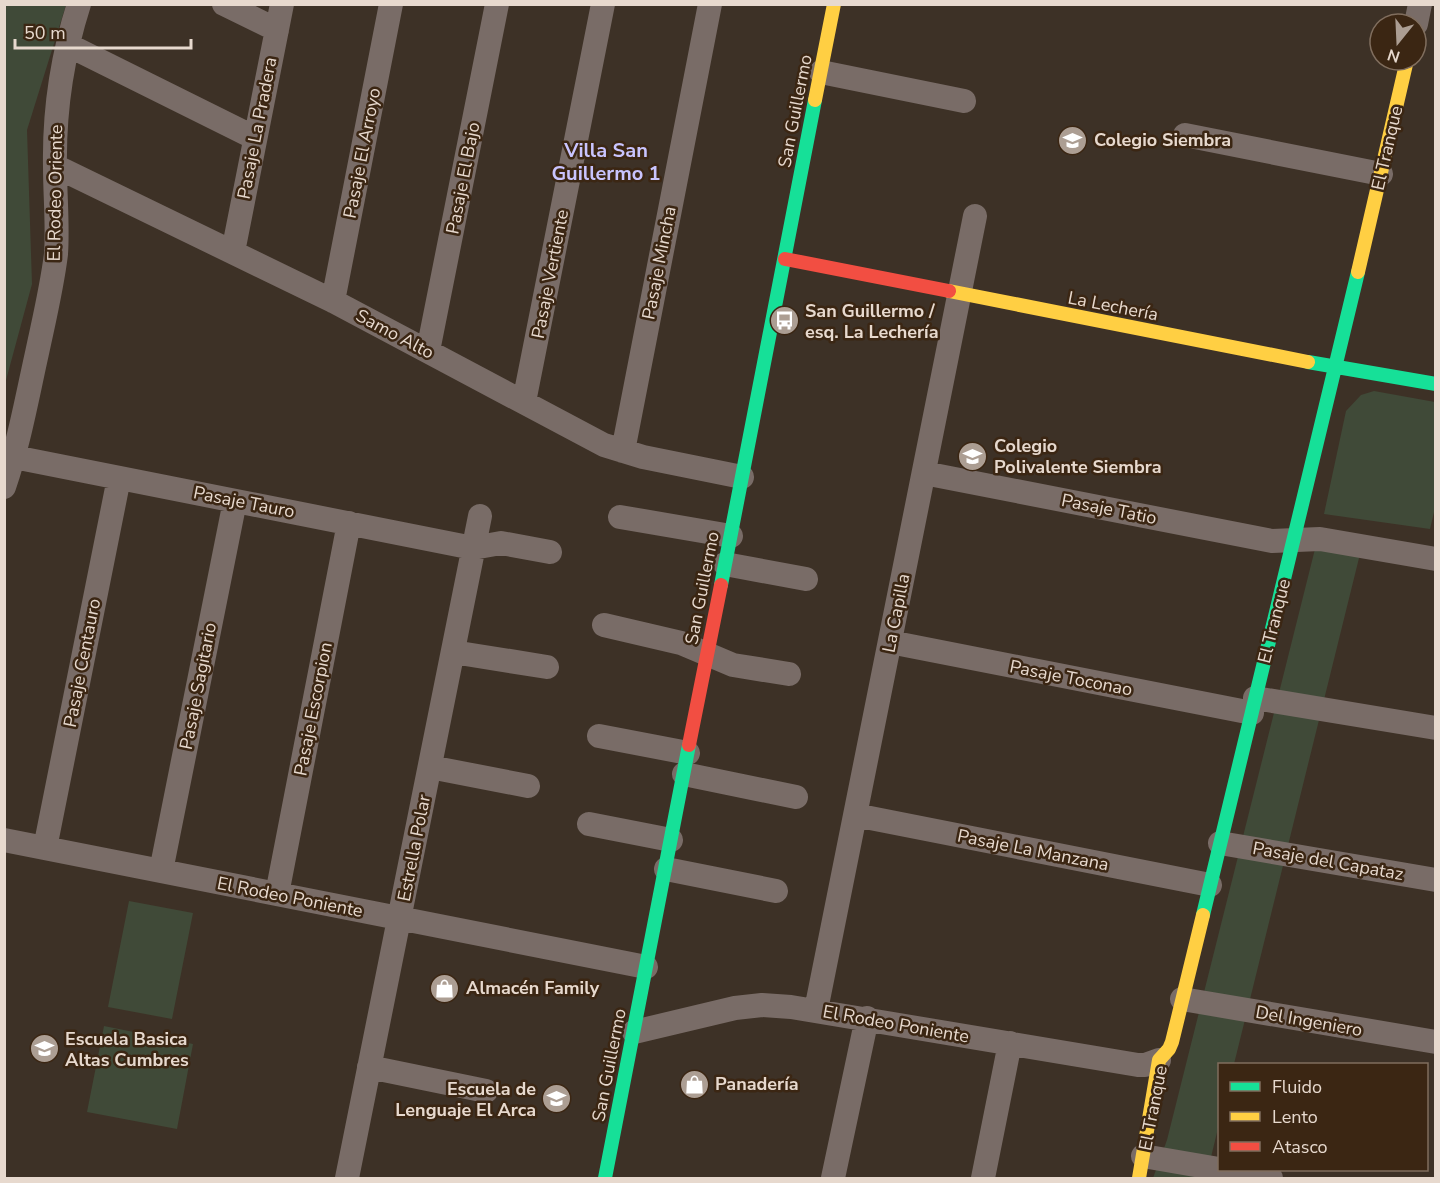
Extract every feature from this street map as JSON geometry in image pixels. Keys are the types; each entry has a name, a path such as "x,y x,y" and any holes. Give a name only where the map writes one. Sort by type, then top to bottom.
{"street":[{"name":"El Rodeo Oriente","path":"4,487 14,457 56,254 57,217 54,166 60,85 79,4"},
{"path":"224,4 277,30"},
{"name":"Pasaje La Pradera","path":"232,252 282,4"},
{"name":"Pasaje El Arroyo","path":"333,301 391,4"},
{"name":"Pasaje El Bajo","path":"428,351 497,4"},
{"name":"Pasaje Vertiente","path":"524,402 603,4"},
{"name":"Pasaje Mincha","path":"623,451 710,4"},
{"name":"San Guillermo","path":"605,1179 834,4"},
{"path":"68,45 255,138"},
{"path":"821,72 964,101"},
{"name":"El Tranque","path":"1141,1167 1159,1060 1169,1049 1182,999 1336,368 1404,72"},
{"path":"1185,135 1381,174"},
{"name":"Samo Alto","path":"54,166 333,301 604,445 742,477"},
{"name":"La Capilla","path":"816,1010 975,216"},
{"name":"La Lechería","path":"785,259 1336,368 1436,384"},
{"name":"Pasaje Tauro","path":"14,457 473,548"},
{"name":"Pasaje Tatio","path":"924,474 1272,541 1320,539 1436,559"},
{"name":"Pasaje Centauro","path":"45,848 119,478"},
{"name":"Pasaje Sagitario","path":"161,871 235,501"},
{"name":"Estrella Polar","path":"347,1179 480,516"},
{"path":"620,517 730,536"},
{"name":"Pasaje Escorpion","path":"277,894 349,523"},
{"path":"473,548 501,543 550,552"},
{"path":"725,564 806,579"},
{"path":"604,626 681,643 732,665 789,674"},
{"name":"Pasaje Toconao","path":"890,642 1254,705 1436,728"},
{"path":"453,652 547,667"},
{"path":"599,736 795,797"},
{"path":"430,767 528,786"},
{"name":"Pasaje La Manzana","path":"855,815 1210,885"},
{"path":"589,824 671,840"},
{"name":"El Rodeo Poniente","path":"4,840 646,967"},
{"name":"Pasaje del Capataz","path":"1220,843 1436,880"},
{"path":"666,868 776,891"},
{"name":"Del Ingeniero","path":"1182,999 1436,1042"},
{"name":"El Rodeo Poniente","path":"634,1032 735,1008 762,1005 867,1018 1138,1065 1159,1060"},
{"path":"833,1179 867,1018"},
{"path":"983,1179 1010,1043"},
{"path":"369,1067 486,1091"},
{"path":"1141,1167 1271,1179"}],"green space":[{"path":"5,4 66,5 27,130 32,284 5,384"},
{"path":"1374,391 1435,402 1435,508 1430,529 1324,514 1346,411 1361,395"},
{"path":"1316,545 1360,554 1234,1063 1218,1063 1218,1128 1206,1178 1153,1178 1167,1140"},
{"path":"129,901 193,913 172,1019 108,1007"},
{"path":"104,1026 193,1044 177,1129 87,1112"}],"traffic: fast":[{"path":"721,585 815,100"},
{"path":"1203,915 1358,272"},
{"path":"1308,362 1436,384"},
{"path":"605,1178 689,745"}],"traffic: slow":[{"path":"815,100 834,4"},
{"path":"1358,272 1404,72"},
{"path":"949,291 1308,362"},
{"path":"1139,1178 1159,1060 1172,1042 1203,915"}],"traffic: jam":[{"path":"785,259 949,291"},
{"path":"689,745 721,585"}],"place":[{"name":"Colegio Siembra","path":"1073,140"},
{"name":"San Guillermo / esq. La Lechería","path":"784,321"},
{"name":"Colegio Polivalente Siembra","path":"973,456"},
{"name":"Almacén Family","path":"445,988"},
{"name":"Escuela Basica Altas Cumbres","path":"44,1049"},
{"name":"Panadería","path":"694,1084"},
{"name":"Escuela de Lenguaje El Arca","path":"557,1099"}],"district":[{"name":"Villa San Guillermo 1","path":"606,162"}]}
